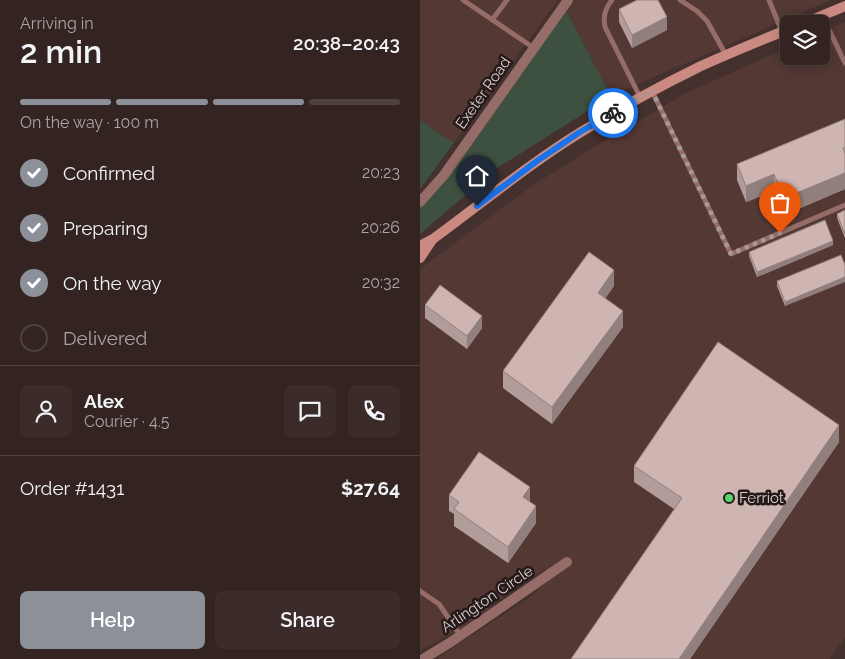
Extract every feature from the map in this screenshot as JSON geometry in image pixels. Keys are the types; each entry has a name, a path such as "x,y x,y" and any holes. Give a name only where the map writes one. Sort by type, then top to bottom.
{"main road":[{"path":"822,15 845,6"},
{"path":"420,246 433,239 537,161 580,132 687,73 780,33"},
{"path":"420,258 433,239"}],"street":[{"name":"Exeter Road","path":"420,202 444,175 568,0"},
{"name":"Arlington Circle","path":"423,659 460,636 567,562"}],"lane":[{"path":"463,0 534,48"},
{"path":"492,20 507,0"},
{"path":"612,0 603,17 605,27 641,98"},
{"path":"680,0 697,10 707,20 726,56"},
{"path":"770,0 780,21"},
{"path":"830,32 845,63"},
{"path":"652,91 731,254 845,205"},
{"path":"420,591 440,604 460,636"}],"shaded area":[{"path":"420,0 558,0 454,143 420,120"},
{"path":"573,0 831,0 797,15 780,15 780,22 611,96 566,10"},
{"path":"845,22 845,637 830,659 436,659 536,593 546,569 515,587 471,624 420,650 420,269 533,185 686,93 780,51 780,65 830,65 830,28"}],"green space":[{"path":"566,10 611,96 496,169 420,234 420,207"},
{"path":"420,120 454,143 420,189"}],"building":[{"path":"637,0 658,0 667,17 632,35 619,9"},
{"path":"845,119 845,147 843,148 845,154 845,173 784,198 774,174 746,186 737,164"},
{"path":"845,210 845,234 837,214"},
{"path":"825,220 833,241 757,272 749,252"},
{"path":"589,252 614,270 598,293 623,311 552,407 503,371"},
{"path":"841,255 845,265 845,277 785,302 777,281"},
{"path":"440,285 482,316 467,336 425,305"},
{"name":"Ferriot","path":"718,342 839,425 679,659 571,659 682,498 634,466"},
{"path":"479,452 530,487 523,497 536,506 508,547 454,509 459,502 449,495"}],"way so far":[{"path":"613,113 652,91 731,254 780,233"}],"place":[{"name":"Ferriot","path":"729,498"}],"route":[{"path":"477,206 537,161 580,132 613,113"}]}
